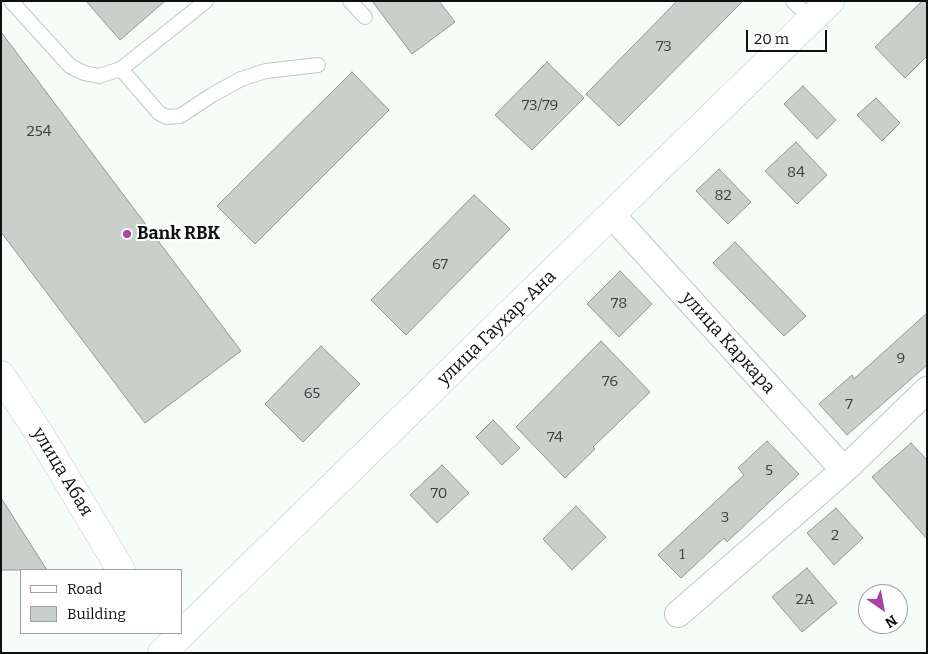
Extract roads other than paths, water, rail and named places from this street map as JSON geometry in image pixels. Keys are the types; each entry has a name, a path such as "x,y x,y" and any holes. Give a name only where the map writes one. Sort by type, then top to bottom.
{"street":[{"name":"улица Гаухар-Ана","path":"182,631 612,215 811,7"},
{"name":"улица Каркара","path":"612,215 844,470"},
{"name":"улица Абая","path":"1,376 41,436 120,569"},
{"path":"678,614 844,470 927,390"},
{"name":"улица Гаухар-Ана","path":"165,647 178,634"}],"lane":[{"path":"11,1 70,66 84,74 99,76 121,69 206,1"},
{"path":"350,1 364,17"},
{"path":"121,69 159,113 167,117 180,116 241,79 266,71 318,66"}],"place":[{"name":"Bank RBK","path":"127,234"}]}
